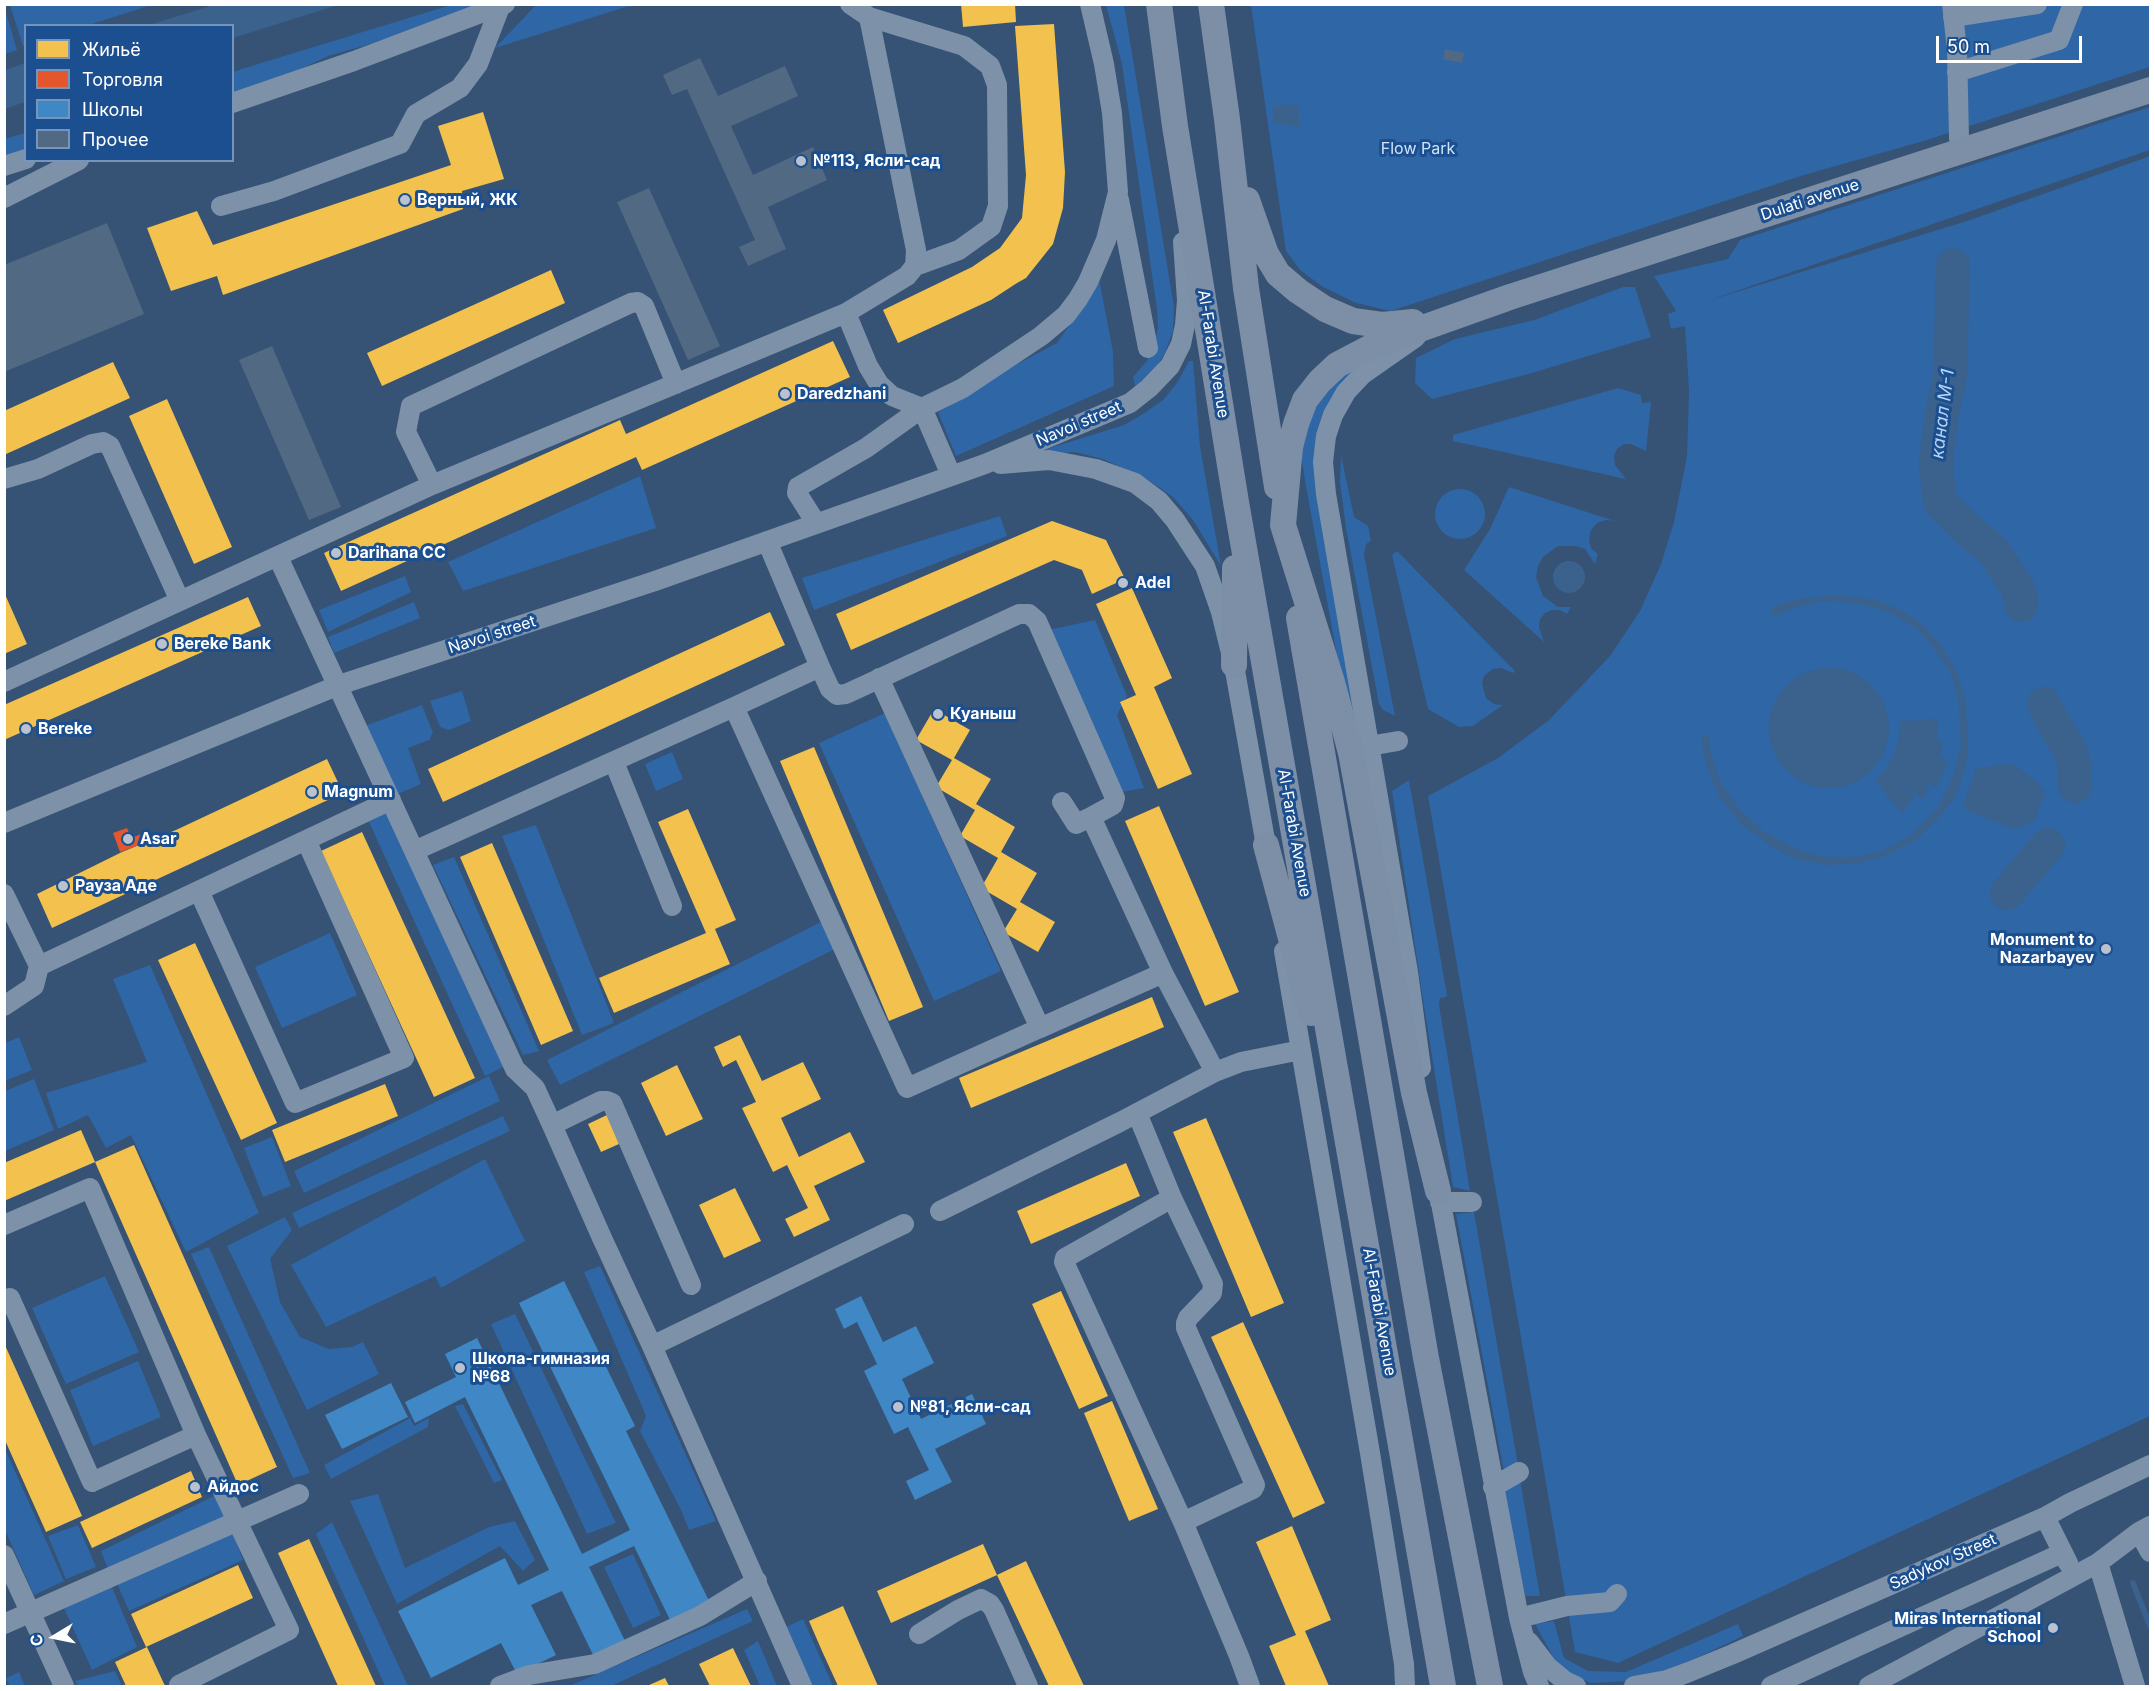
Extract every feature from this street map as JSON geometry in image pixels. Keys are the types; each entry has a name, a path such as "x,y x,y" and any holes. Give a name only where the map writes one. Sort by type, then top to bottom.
{"main road":[{"name":"Al-Farabi Avenue","path":"1159,4 1175,126 1236,502 1356,1177 1443,1686"},
{"path":"1211,4 1227,119 1246,288 1283,525 1426,1358 1490,1686"},
{"name":"Dulati avenue","path":"1469,311 2151,90"},
{"path":"1227,119 1252,217 1266,254 1278,274 1298,291 1325,309 1353,321 1382,325 1404,324 1469,311"},
{"path":"1439,1197 1414,1093 1351,753 1332,682 1283,525 1290,447 1305,400 1315,387 1337,365 1353,355 1469,311"},
{"path":"1234,665 1236,502"},
{"path":"1266,845 1356,1177"}],"street":[{"path":"4,682 432,485 846,313 907,276 915,266 959,250 991,227 999,206 997,85 990,66 964,46 868,17 850,4"},
{"path":"1090,4 1104,64 1112,113 1118,192 1148,348"},
{"path":"1962,151 1959,138 1957,50 1953,11 2037,4"},
{"path":"1957,72 2059,40 2073,4"},
{"path":"234,102 503,6"},
{"path":"221,206 274,191 400,144 416,114 460,88 478,64 503,6"},
{"path":"868,17 916,250 915,266"},
{"name":"Navoi street","path":"4,823 339,685 655,581 985,464 1130,403 1149,388 1170,366 1181,344 1185,325 1187,300 1175,126"},
{"path":"4,166 24,160"},
{"path":"4,198 76,162"},
{"path":"816,523 797,493 798,487 866,448 922,408 963,388 1041,336 1066,315 1078,299 1106,240 1118,192"},
{"path":"432,485 406,432 411,406 631,303 638,302 644,306 676,384"},
{"path":"846,313 868,366 879,384 892,396 922,408 951,475"},
{"path":"1441,321 1363,374 1346,392 1333,415 1326,436 1323,462 1326,494 1408,972 1439,1197 1520,1626 1539,1686"},
{"path":"4,479 38,469 92,444 103,442 110,446 180,601"},
{"name":"Navoi street","path":"985,464 1049,460 1096,469 1135,483 1159,501 1175,520 1205,566 1221,612 1234,665"},
{"path":"767,541 820,667 830,689 837,695 846,694 1019,614 1029,614 1036,621 1115,798 1113,805 1076,824 1062,802"},
{"path":"278,557 516,1069 535,1088 802,1686"},
{"name":"Al-Farabi Avenue","path":"1234,665 1374,1476 1404,1664 1405,1686"},
{"path":"414,851 820,667"},
{"path":"879,678 1040,1028"},
{"path":"734,707 907,1088 1163,973"},
{"path":"1369,746 1398,741"},
{"path":"614,762 672,906"},
{"path":"39,966 391,800"},
{"path":"1091,817 1163,973 1215,1072"},
{"path":"199,891 295,1103 404,1058 306,840"},
{"path":"4,894 39,966 34,986 4,1006"},
{"path":"940,1211 1215,1072 1241,1062 1301,1050"},
{"path":"552,1125 602,1101 612,1103 691,1285"},
{"path":"1137,1113 1172,1198 1214,1284 1212,1293 1188,1318 1186,1328 1256,1485 1254,1489 1183,1522"},
{"path":"4,1225 90,1188 196,1435 235,1521 289,1630 180,1686"},
{"path":"1439,1197 1472,1203"},
{"path":"1172,1198 1065,1258 1064,1262 1183,1522 1250,1686"},
{"path":"652,1346 904,1224"},
{"path":"6,1295 92,1482 196,1435"},
{"name":"Sadykov Street","path":"1690,1679 1733,1654 2045,1517 2151,1465"},
{"path":"1494,1488 1519,1472"},
{"path":"4,1624 299,1494"},
{"path":"2045,1517 2075,1576"},
{"path":"1869,1686 2098,1563 2145,1529 2151,1552"},
{"path":"1771,1686 2062,1553"},
{"path":"4,1555 64,1686"},
{"path":"2098,1563 2135,1686"},
{"path":"500,1686 529,1675 595,1664 700,1616 757,1581"},
{"path":"1520,1626 1567,1606 1610,1602 1617,1594"},
{"path":"920,1634 958,1610 981,1599 990,1604 994,1610 1028,1686"},
{"path":"1520,1626 1548,1667 1565,1681 1576,1686"},
{"path":"1634,1686 1667,1680 1690,1679"},
{"path":"1668,1686 1690,1679"}],"green space":[{"path":"10,4 151,5 92,24 24,24 23,46"},
{"path":"537,4 632,4 632,5 495,48"},
{"path":"451,5 483,5 331,55 285,76 234,94 234,71"},
{"path":"1106,5 1124,5 1174,307 1173,331 1165,353 1154,371 1136,389 1133,377 1146,362 1154,347 1158,328 1157,310 1122,64"},
{"name":"Flow Park","path":"1251,5 2150,5 2150,67 1927,140 1804,175 1391,311 1356,303 1323,287 1300,270 1286,251"},
{"path":"4,6 17,50 5,54 4,54"},
{"path":"2150,107 2150,150 1707,301 1970,220 2150,156 2150,1416 1618,1663 1575,1652 1428,796 1498,758 1549,720 1610,656 1640,611 1661,564 1674,522 1687,456 1689,391 1685,326 1671,329 1668,314 1676,311 1654,276 1728,259 1740,240"},
{"path":"24,133 24,151 5,157 4,139"},
{"path":"1098,273 1113,352 1114,386 956,456 938,412 1004,371 1057,343 1090,296"},
{"path":"1623,287 1635,287 1651,337 1532,373 1432,399 1415,383 1416,358 1455,339 1534,320"},
{"path":"1373,355 1318,434 1395,954 1343,688 1300,445 1306,422 1334,378"},
{"path":"1189,361 1193,361 1200,446 1221,566 1193,520 1173,497 1147,479 1103,459 1075,452 1028,455 1124,425 1143,414 1163,400 1177,383"},
{"path":"1618,388 1641,395 1642,403 1651,402 1646,451 1631,444 1624,444 1617,449 1614,456 1615,465 1626,479 1453,441 1453,435"},
{"path":"1341,455 1354,517 1368,526 1371,541 1366,544 1364,555 1395,716 1383,710 1379,704 1346,528 1340,482"},
{"path":"640,476 656,528 463,591 448,562"},
{"path":"1509,487 1615,521 1606,520 1597,523 1591,530 1589,539 1591,548 1598,554 1595,564 1585,549 1575,546 1558,546 1543,557 1536,577 1543,596 1558,607 1571,607 1567,614 1560,610 1552,610 1540,619 1539,627 1544,642 1464,570 1490,529"},
{"path":"1465,489 1478,496 1484,504 1484,524 1478,532 1470,538 1455,539 1442,532 1436,524 1435,509 1442,496 1450,490"},
{"path":"1000,516 1007,536 814,610 802,578"},
{"path":"1397,551 1515,671 1513,673 1501,668 1493,669 1484,676 1482,683 1486,698 1494,704 1503,705 1473,726 1459,727 1428,709 1392,555"},
{"path":"405,576 411,592 328,632 319,610"},
{"path":"414,602 420,618 334,653 328,637"},
{"path":"1095,620 1127,696 1117,715 1144,788 1116,793 1048,630"},
{"path":"462,691 471,721 449,730 440,727 430,701"},
{"path":"422,705 433,733 429,740 408,748 421,784 391,797 362,727"},
{"path":"885,713 1001,971 934,1001 819,743"},
{"path":"672,752 683,779 656,791 645,764"},
{"path":"1409,780 1447,995 1440,998 1439,1005 1470,1191 1453,1187 1423,1000 1392,791"},
{"path":"389,809 507,1065 485,1076 369,822"},
{"path":"536,825 614,1023 582,1035 502,836"},
{"path":"454,857 539,1051 523,1055 433,865"},
{"path":"823,921 835,949 560,1085 547,1060"},
{"path":"330,933 357,995 282,1028 255,967"},
{"path":"150,965 259,1213 186,1252 131,1135 106,1148 88,1115 58,1129 46,1093 147,1062 113,979"},
{"path":"19,1037 32,1070 5,1081 5,1043"},
{"path":"489,1076 500,1101 304,1193 294,1171"},
{"path":"34,1079 54,1130 5,1151 5,1091"},
{"path":"503,1116 510,1131 299,1228 292,1213"},
{"path":"272,1137 291,1186 263,1197 244,1148"},
{"path":"485,1159 525,1241 441,1288 435,1276 326,1327 291,1265"},
{"path":"1474,1212 1518,1465 1504,1472 1456,1214"},
{"path":"285,1217 292,1230 270,1259 280,1302 300,1337 329,1349 352,1347 363,1342 379,1374 307,1410 227,1246"},
{"path":"209,1247 310,1473 293,1478 191,1254"},
{"path":"600,1266 716,1521 689,1530 640,1431 646,1416 584,1272"},
{"path":"105,1276 139,1352 66,1384 32,1308"},
{"path":"515,1314 616,1523 587,1534 491,1324"},
{"path":"138,1361 161,1417 93,1446 70,1390"},
{"path":"463,1404 502,1480 494,1483 455,1406"},
{"path":"410,1418 414,1426 429,1418 428,1427 331,1479 324,1465"},
{"path":"5,1449 64,1581 34,1595 5,1530"},
{"path":"1520,1480 1540,1596 1525,1596 1505,1491"},
{"path":"378,1494 405,1568 489,1527 515,1521 535,1560 523,1571 500,1546 397,1604 350,1501"},
{"path":"214,1496 228,1521 110,1574 101,1551"},
{"path":"332,1522 408,1686 385,1686 316,1534"},
{"path":"78,1525 96,1567 66,1579 48,1536"},
{"path":"230,1526 243,1560 129,1611 116,1581"},
{"path":"633,1554 661,1615 633,1628 604,1567"},
{"path":"111,1585 137,1647 92,1670 63,1606"},
{"path":"747,1609 753,1621 611,1686 569,1686"},
{"path":"803,1619 833,1686 807,1686 782,1629"},
{"path":"1554,1621 1564,1658 1588,1671 1626,1672 1738,1624 1743,1636 1684,1664 1630,1681 1591,1683 1561,1671 1535,1624"},
{"path":"758,1641 777,1686 760,1686 744,1650"},
{"path":"115,1671 122,1686 78,1686 75,1681"},
{"path":"19,1672 25,1686 10,1686 6,1678"}],"shaded area":[{"path":"217,4 338,4 234,38 234,24 152,24"},
{"path":"24,63 24,102 5,109 5,70"},
{"path":"1299,105 1299,127 1274,123 1273,106"},
{"path":"1569,561 1580,566 1585,577 1580,588 1569,593 1558,588 1553,577 1558,566"},
{"path":"1838,595 1876,600 1898,609 1921,623 1941,645 1957,672 1966,702 1968,744 1966,767 1955,798 1933,824 1913,842 1885,856 1859,863 1825,865 1796,859 1775,849 1742,825 1719,797 1707,766 1701,739 1703,736 1707,734 1709,738 1719,779 1736,806 1763,831 1800,851 1827,857 1858,857 1882,851 1909,837 1938,808 1953,776 1961,743 1959,703 1951,674 1935,649 1915,627 1892,614 1873,607 1839,601 1819,602 1787,610 1780,615 1772,615 1771,608 1798,599"},
{"path":"1829,668 1852,673 1871,686 1884,705 1889,728 1884,751 1871,770 1852,783 1829,788 1806,783 1787,770 1774,751 1769,728 1774,705 1787,686 1806,673"},
{"path":"1938,719 1937,740 1926,739 1943,742 1940,756 1948,761 1937,788 1923,780 1929,789 1923,799 1904,784 1915,796 1902,813 1875,780 1883,773 1893,757 1899,737 1900,721"},
{"path":"2012,764 2037,781 2045,794 2034,821 2022,827 2009,827 1970,812 1963,805 1976,768"}],"building: Жильё":[{"path":"961,4 1015,4 1016,22 963,27"},
{"path":"1054,24 1065,172 1063,208 1053,244 1026,278 991,300 898,343 883,310 972,267 1000,248 1022,218 1026,175 1015,26"},
{"name":"Верный, ЖК","path":"483,112 504,179 462,191 463,209 223,295 217,276 171,291 147,228 197,211 213,245 451,165 438,126"},
{"path":"551,270 565,303 382,386 367,353"},
{"path":"833,341 850,377 642,470 636,457 341,591 324,553 620,420 626,434"},
{"path":"113,362 130,398 4,455 4,411"},
{"path":"167,399 232,547 194,564 129,416"},
{"path":"1052,521 1106,540 1125,579 1092,594 1082,570 1054,560 851,650 836,614"},
{"path":"1132,588 1172,678 1154,687 1192,774 1158,789 1120,702 1136,695 1096,604"},
{"path":"4,592 27,644 4,654"},
{"path":"248,597 261,626 4,740 4,705"},
{"path":"770,612 785,645 443,802 428,769"},
{"path":"934,709 970,730 954,758 991,779 976,804 1015,827 1001,852 1037,873 1020,902 1055,922 1038,952 1003,932 1017,909 981,888 998,858 960,836 975,810 936,787 952,760 916,740"},
{"path":"814,747 923,1007 889,1021 780,761"},
{"path":"327,759 343,793 52,928 37,894 122,852 176,830"},
{"path":"1159,806 1239,992 1205,1006 1125,821"},
{"path":"688,809 736,920 715,929 730,964 614,1013 599,978 706,933 658,822"},
{"path":"362,832 475,1078 434,1097 321,851"},
{"path":"492,843 573,1031 541,1045 460,857"},
{"path":"195,943 277,1123 241,1140 158,960"},
{"path":"1152,997 1164,1027 971,1108 959,1078"},
{"path":"740,1035 762,1081 803,1062 821,1099 781,1118 799,1157 850,1132 865,1162 814,1186 830,1220 794,1237 785,1219 808,1208 787,1165 773,1172 742,1108 756,1102 736,1060 723,1067 714,1047"},
{"path":"677,1065 703,1119 666,1136 641,1083"},
{"path":"385,1084 398,1116 285,1162 272,1130"},
{"path":"607,1115 619,1144 601,1152 588,1124"},
{"path":"1206,1118 1284,1303 1251,1317 1173,1132"},
{"path":"81,1130 95,1162 4,1201 4,1163"},
{"path":"134,1145 277,1467 238,1485 95,1162"},
{"path":"1126,1163 1140,1196 1031,1244 1017,1211"},
{"path":"735,1188 761,1241 724,1258 699,1205"},
{"path":"1061,1291 1108,1396 1079,1409 1032,1304"},
{"path":"1243,1322 1325,1503 1293,1518 1211,1337"},
{"path":"4,1343 82,1516 46,1532 4,1438"},
{"path":"1112,1401 1158,1509 1129,1521 1084,1413"},
{"path":"191,1471 202,1497 92,1548 80,1522"},
{"path":"1292,1526 1331,1620 1305,1631 1329,1686 1286,1686 1269,1646 1296,1635 1256,1542"},
{"path":"309,1539 376,1686 338,1686 278,1553"},
{"path":"983,1544 997,1575 891,1623 877,1591"},
{"path":"1026,1561 1084,1686 1049,1686 997,1575"},
{"path":"238,1565 253,1598 146,1647 131,1614"},
{"path":"843,1606 878,1686 838,1686 822,1651 809,1621"},
{"path":"147,1647 165,1686 126,1686 115,1662"},
{"path":"733,1648 751,1686 710,1686 699,1664"},
{"path":"665,1678 669,1686 647,1686"}],"building: Торговля":[{"path":"127,828 131,838 147,832 150,841 120,852 113,833"}],"building: Школы":[{"name":"Школа-гимназия №68","path":"564,1281 635,1426 626,1431 711,1605 672,1624 634,1546 589,1567 627,1645 596,1661 562,1591 531,1605 556,1655 517,1674 501,1643 431,1678 398,1611 505,1558 518,1585 549,1570 465,1397 415,1423 405,1402 456,1377 445,1354 477,1338 582,1554 630,1530 519,1303"},
{"name":"№81, Ясли-сад","path":"861,1296 883,1342 916,1326 934,1363 902,1379 921,1419 972,1394 986,1424 935,1449 952,1482 915,1500 906,1481 929,1470 908,1427 894,1434 864,1371 877,1364 857,1322 844,1329 835,1309"},
{"path":"391,1383 408,1417 342,1449 325,1415"}],"building: Прочее":[{"path":"1445,49 1464,53 1462,63 1443,59"},
{"name":"№113, Ясли-сад","path":"700,58 718,96 785,66 798,96 731,126 753,175 813,147 827,180 768,207 786,249 748,266 739,247 755,240 687,89 672,95 663,75"},
{"path":"649,188 720,346 688,360 617,202"},
{"path":"107,223 144,314 4,372 4,265"},
{"path":"272,346 341,507 309,520 239,360"}],"waterway":[{"name":"канал М-1","path":"1953,265 1950,377 1941,418 1936,463 1940,502 1994,552 2019,590 2021,605"},
{"name":"канал М-1","path":"2044,704 2070,750 2075,769 2075,786"},
{"name":"канал М-1","path":"2007,893 2048,845"},
{"path":"2133,1583 2150,1626"}],"place":[{"name":"№113, Ясли-сад","path":"801,161"},
{"name":"Верный, ЖК","path":"405,200"},
{"name":"Daredzhani","path":"785,394"},
{"name":"Darihana CC","path":"336,553"},
{"name":"Adel","path":"1123,583"},
{"name":"Bereke Bank","path":"162,644"},
{"name":"Куаныш","path":"938,714"},
{"name":"Bereke","path":"26,729"},
{"name":"Magnum","path":"312,792"},
{"name":"Asar","path":"128,839"},
{"name":"Рауза Аде","path":"63,886"},
{"name":"Monument to Nazarbayev","path":"2106,949"},
{"name":"Школа-гимназия №68","path":"460,1368"},
{"name":"№81, Ясли-сад","path":"898,1407"},
{"name":"Айдос","path":"195,1487"},
{"name":"Miras International School","path":"2053,1628"}]}
